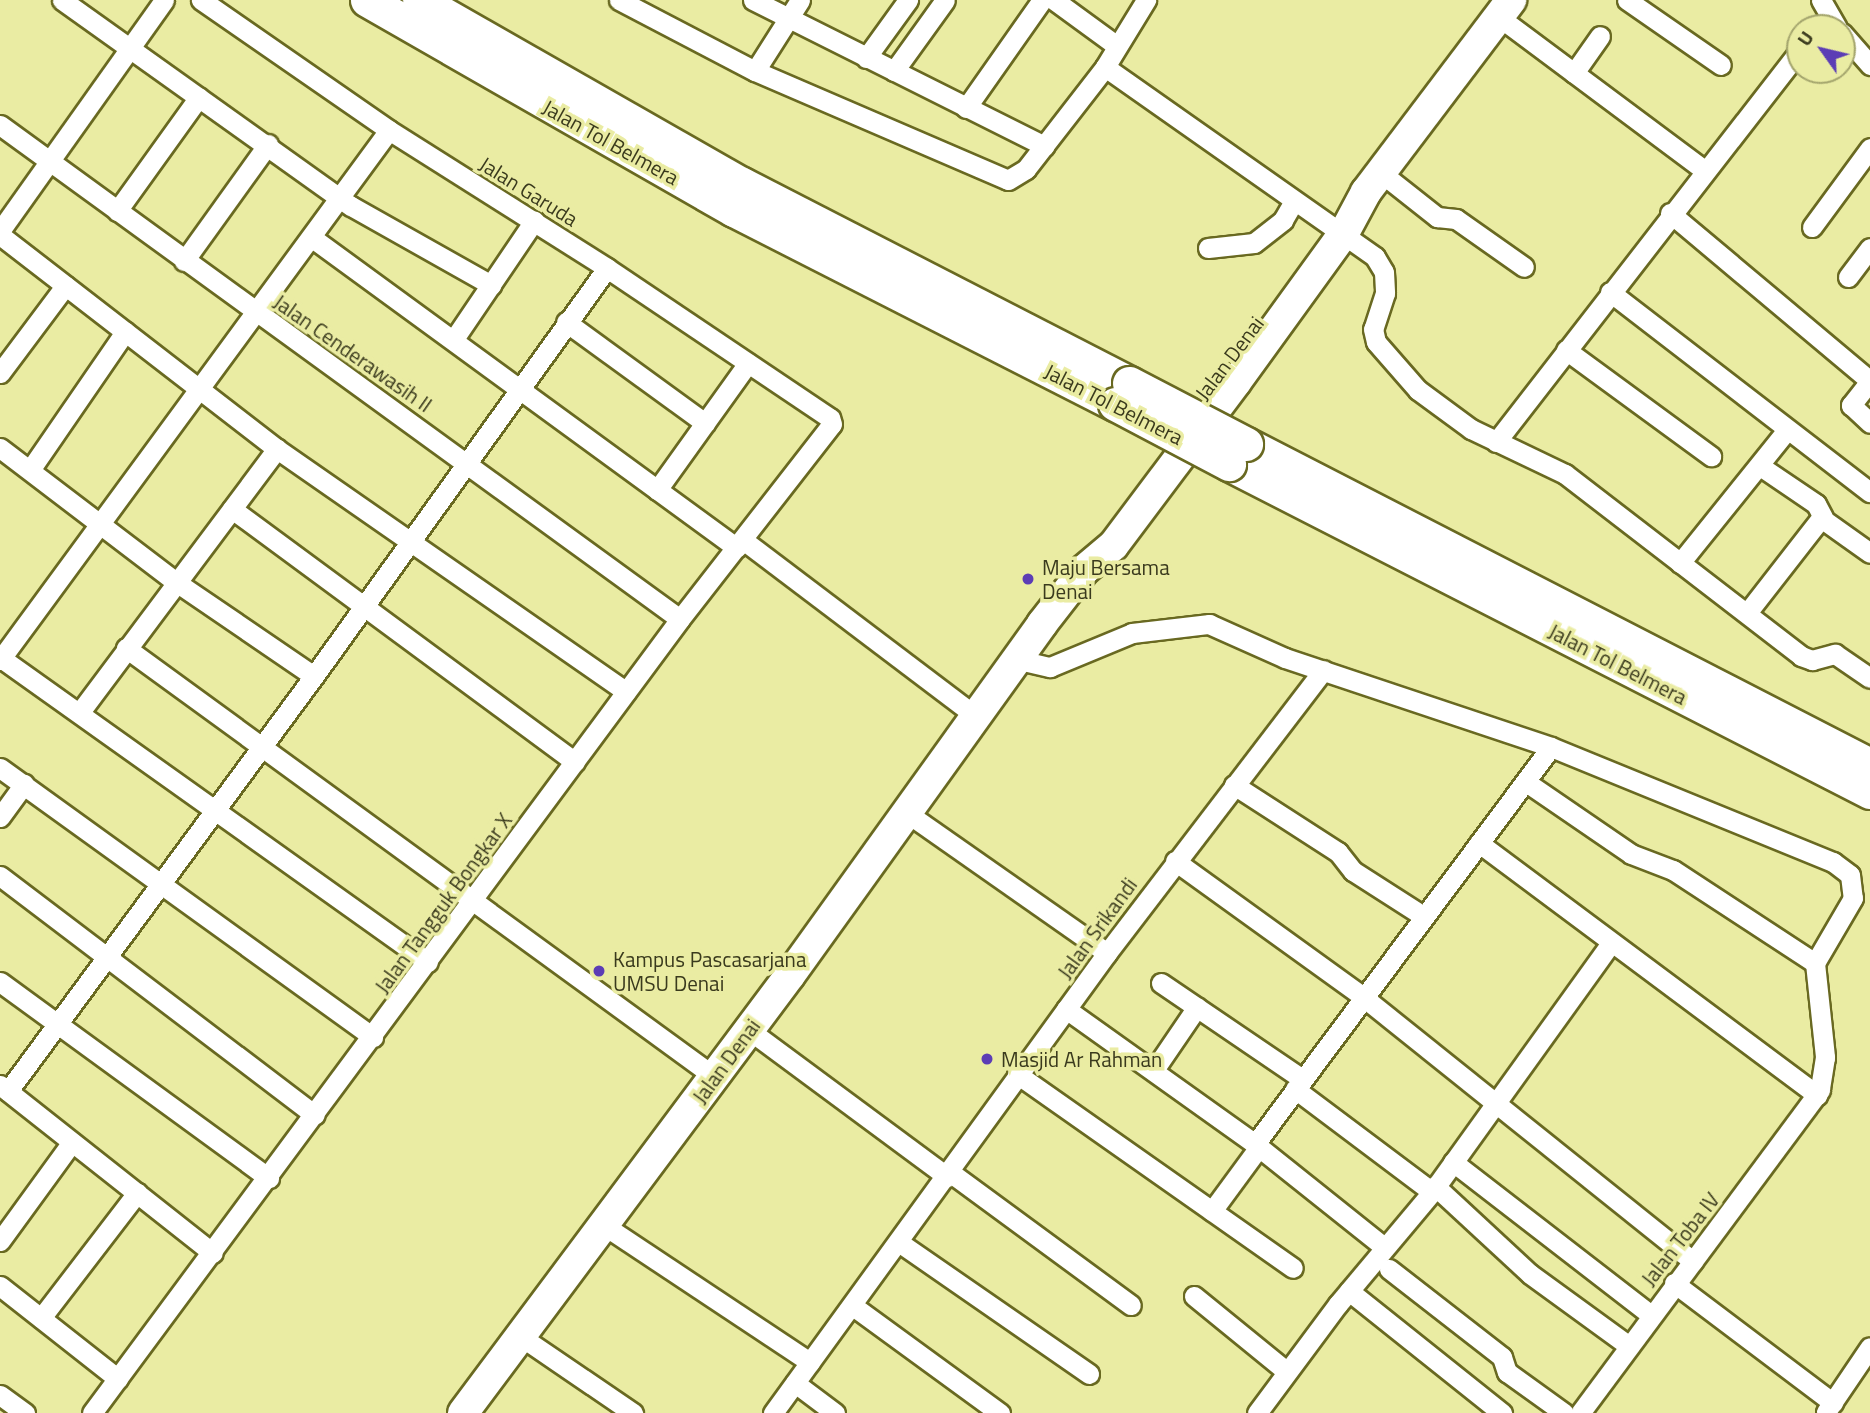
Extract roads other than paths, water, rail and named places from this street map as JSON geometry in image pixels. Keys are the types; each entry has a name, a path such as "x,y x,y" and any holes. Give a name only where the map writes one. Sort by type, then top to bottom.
{"highway":[{"name":"Jalan Tol Belmera","path":"367,0 734,210 1122,393"},
{"name":"Jalan Tol Belmera","path":"419,0 742,184 1122,393 1870,792"},
{"name":"Jalan Tol Belmera","path":"1238,454 1870,765"}],"main road":[{"name":"Jalan Denai","path":"463,1413 605,1226 1020,660 1084,570 1093,541 1505,8"}],"street":[{"path":"62,0 132,46 199,97 341,196 491,285"},
{"path":"164,0 0,233 277,449 411,538 626,692"},
{"name":"Jalan Garuda","path":"201,0 389,130 607,268 832,421"},
{"path":"619,0 755,71 1001,180 1017,176 1044,146 1105,67 1146,0"},
{"path":"753,0 786,19 1044,146"},
{"path":"755,71 800,0"},
{"path":"866,58 908,0"},
{"path":"894,71 945,0"},
{"path":"966,108 1042,0"},
{"path":"1054,0 1117,46"},
{"path":"1627,0 1721,65"},
{"path":"1505,8 1574,73 1703,169"},
{"path":"1574,73 1600,36"},
{"path":"1856,49 1870,65"},
{"path":"1105,67 1293,203 1375,257 1384,272 1385,293 1373,329 1376,342 1418,390 1496,442 1565,474 1801,656 1812,660 1835,654 1870,678"},
{"path":"1496,442 1703,169 1786,67"},
{"path":"117,211 199,97"},
{"name":"Jalan Cenderawasih II","path":"0,125 184,261 465,460 680,619"},
{"path":"389,130 1,659 80,712 428,962"},
{"path":"184,261 268,144"},
{"path":"1812,227 1870,148"},
{"path":"1373,182 1437,216 1456,219 1524,267"},
{"path":"1208,248 1254,243 1283,219 1293,203"},
{"path":"1670,213 1870,381 1851,405 1870,423"},
{"path":"454,339 534,222"},
{"path":"310,237 454,339 657,490 740,544 977,717"},
{"path":"1848,277 1870,248"},
{"path":"213,1253 4,1088 163,884 314,676 517,387 607,268"},
{"path":"0,373 65,286"},
{"path":"1610,292 1870,492"},
{"path":"566,322 705,423"},
{"path":"30,470 125,332"},
{"path":"1566,350 1711,456"},
{"path":"657,490 748,363"},
{"name":"Jalan Tangguk Bongkar X","path":"92,1413 428,962 484,907 575,762 680,619 832,421"},
{"path":"1679,563 1787,430"},
{"path":"0,449 176,582 314,676"},
{"path":"80,712 277,449"},
{"path":"1760,466 1816,504 1823,517 1870,553"},
{"path":"232,509 575,762"},
{"path":"1747,614 1823,517"},
{"path":"1020,660 1050,667 1132,633 1209,624 1323,670 1552,747 1833,862 1850,875 1853,898 1815,963 1825,1057 1823,1083 1816,1095 1479,843"},
{"path":"126,648 264,745 715,1077"},
{"name":"Jalan Srikandi","path":"773,1413 949,1175 1017,1074 1175,861 1323,670"},
{"path":"1212,1211 1362,996 1552,747"},
{"path":"0,768 373,1037"},
{"path":"1526,782 1631,854 1673,870 1815,963"},
{"path":"0,817 24,784"},
{"path":"1234,785 1338,852 1353,871 1423,916"},
{"path":"907,813 1107,953"},
{"path":"1175,861 1362,996 1693,1261"},
{"path":"0,876 315,1115"},
{"path":"1257,1413 1286,1371 1433,1189 1611,943"},
{"path":"0,982 269,1178"},
{"path":"1161,983 1299,1084 1433,1189 1530,1274 1629,1346"},
{"path":"1154,1070 1197,1007"},
{"path":"1066,1009 1257,1145 1384,1247"},
{"path":"749,1030 1131,1305"},
{"path":"1017,1074 1293,1268"},
{"name":"Jalan Toba IV","path":"1580,1413 1650,1314 1693,1261 1816,1095"},
{"path":"0,1241 72,1142"},
{"path":"1453,1162 1650,1314"},
{"path":"41,1318 137,1194"},
{"path":"605,1226 810,1362"},
{"path":"900,1243 1088,1374"},
{"path":"1390,1269 1502,1357 1507,1372 1564,1413"},
{"path":"1674,1283 1829,1408 1870,1347"},
{"path":"0,1286 118,1379"},
{"path":"1349,1291 1502,1413"},
{"path":"1194,1296 1286,1371"},
{"path":"853,1306 1000,1413"},
{"path":"520,1336 633,1413"},
{"path":"795,1383 835,1413"},
{"path":"0,1395 25,1413"}],"place":[{"name":"Maju Bersama Denai","path":"1028,579"},
{"name":"Kampus Pascasarjana UMSU Denai","path":"599,971"},
{"name":"Masjid Ar Rahman","path":"987,1059"}]}
